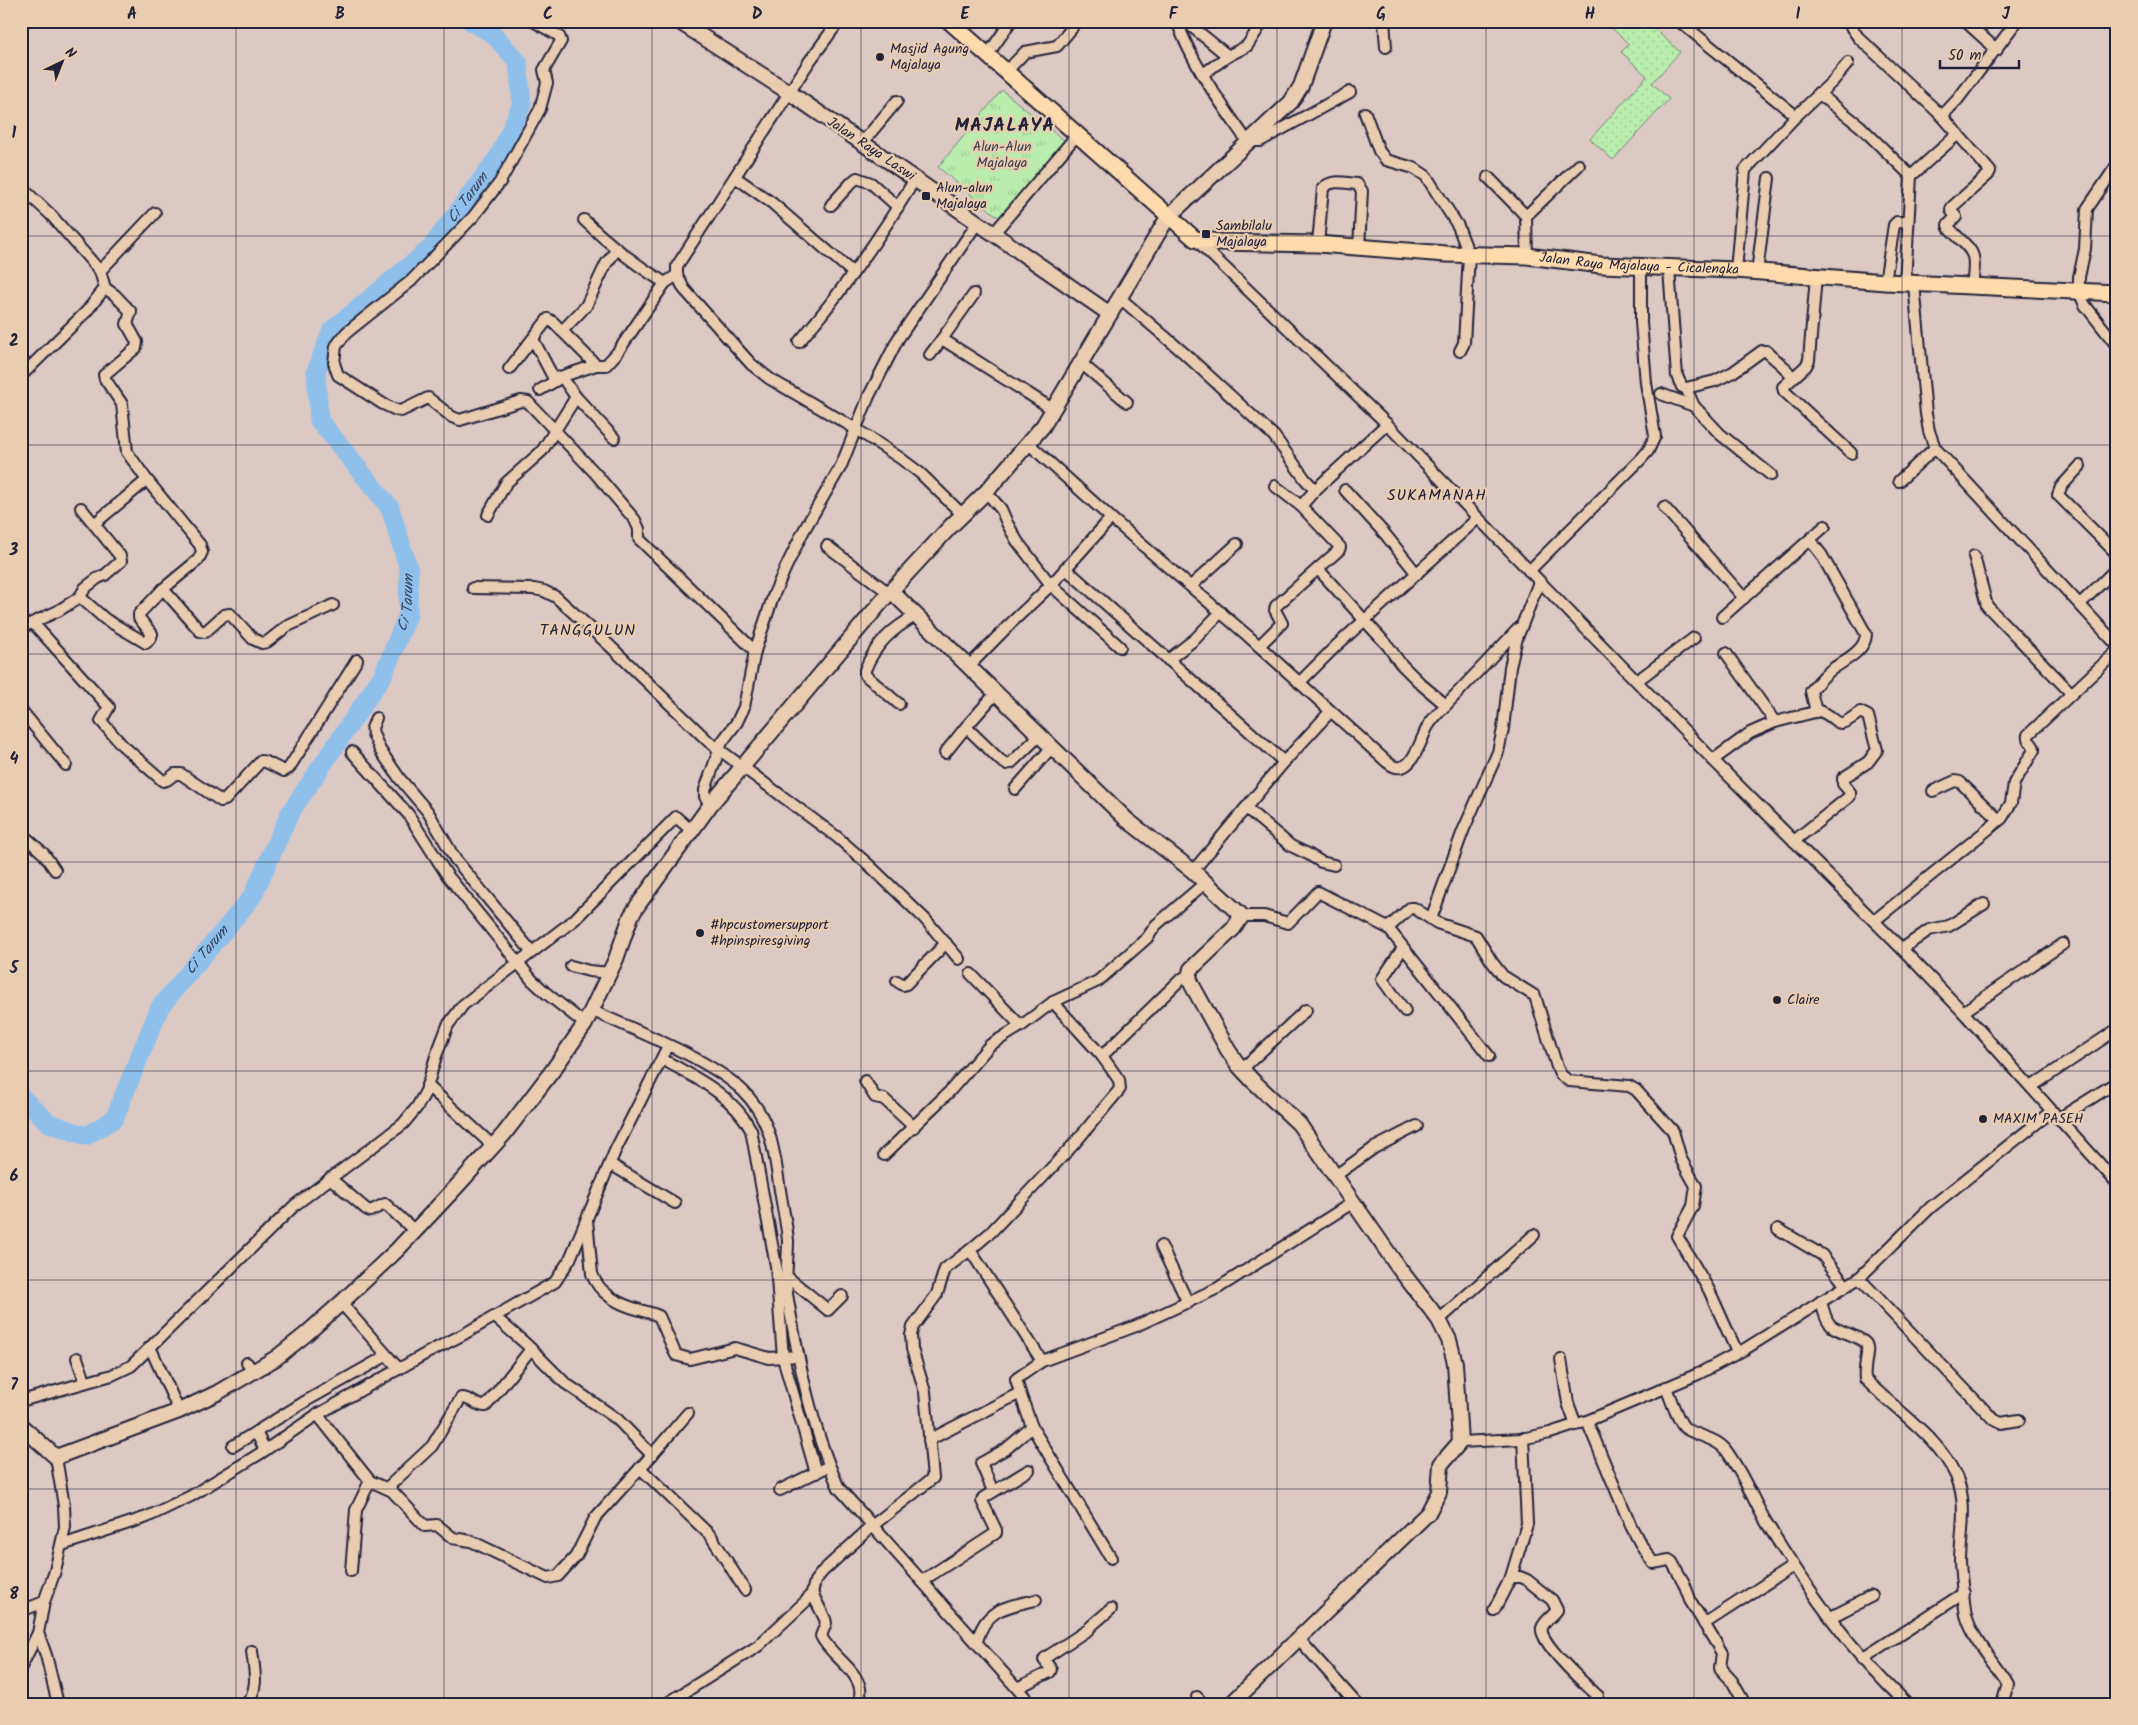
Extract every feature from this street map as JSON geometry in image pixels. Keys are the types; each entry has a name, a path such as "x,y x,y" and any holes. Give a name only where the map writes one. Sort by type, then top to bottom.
{"main road":[{"name":"Jalan Raya Laswi","path":"678,21 790,93 1110,314"},
{"path":"948,21 1192,238"},
{"path":"21,1426 56,1457 179,1411 217,1393 250,1367 276,1358 305,1335 415,1231 493,1146 553,1070 590,1017 610,973 631,916 711,804 890,592 962,514 988,493 1033,448 1054,410 1089,370 1110,314 1170,219 1247,141 1291,102 1301,86 1324,21"},
{"name":"Jalan Raya Majalaya - Cicalengka","path":"1192,238 1237,243 1318,244 1446,254 1527,256 1585,264 1641,268 1736,270 1885,282 2117,294"},
{"path":"890,592 912,610 1140,831 1193,871 1242,916 1233,929 1192,969 1189,977 1228,1050 1253,1082 1299,1124 1352,1203 1439,1320 1449,1340 1455,1363 1460,1442 1441,1464 1439,1492 1428,1513 1231,1704"}],"street":[{"path":"533,21 559,36 562,41 545,67 547,83 540,109 500,182 473,217 411,281 341,338 336,346 335,369 342,378 396,410 401,410 428,398 452,418 460,420 525,400 596,474 635,520 639,529 640,539 755,651"},
{"path":"838,21 676,266 677,275 684,288 751,364 770,379 856,429 920,474 962,514"},
{"path":"988,56 1011,21"},
{"path":"1177,21 1189,50 1247,141 1260,141 1350,92"},
{"path":"1185,21 1228,56"},
{"path":"1203,74 1228,56 1247,46 1262,21"},
{"path":"1384,21 1386,47"},
{"path":"1679,21 1796,116"},
{"path":"1847,21 1858,37 1942,116 1990,171 1988,175 1952,207 1956,217 1948,225 1974,253 1975,265 1972,287"},
{"path":"1965,21 1997,50"},
{"path":"1942,116 1958,100 2017,21"},
{"path":"1005,73 1025,52 1057,46 1072,28"},
{"path":"1736,270 1745,170 1818,93 1833,81 1848,63"},
{"path":"1818,93 1860,126 1911,176"},
{"path":"862,143 897,101"},
{"path":"1365,113 1379,151 1386,160 1414,168 1426,176 1458,226 1466,255 1464,343 1460,351"},
{"path":"1958,134 1911,176 1908,222 1910,283 1929,431 1935,448 2117,645"},
{"path":"994,233 1076,136"},
{"path":"1526,216 1579,165"},
{"path":"2117,165 2087,209 2084,249 2079,277 2079,292 2085,306 2117,346"},
{"path":"735,177 772,203 852,272"},
{"path":"1488,177 1526,216 1527,256"},
{"path":"1757,272 1768,178"},
{"path":"831,205 852,182 862,179 871,183 898,207"},
{"path":"799,342 852,272 898,207 915,179"},
{"path":"1318,244 1322,192 1325,185 1334,182 1357,184 1361,188 1359,248"},
{"path":"21,187 51,214 100,271 105,288 115,295 131,312 127,324 137,342 136,348 104,375 105,379 122,404 127,452 202,550 198,560 163,590 140,614 139,618 152,634 145,644 105,619 80,597"},
{"path":"100,271 155,213"},
{"path":"584,220 641,268 665,283"},
{"path":"711,804 704,794 722,742 737,722 744,708 755,651 774,594 786,567 803,532 841,466 869,396 898,339 978,222"},
{"path":"1885,282 1894,225 1897,222 1908,222"},
{"path":"1192,238 1387,424 1539,582 1638,680 1713,760 1902,949 1963,1012 2117,1184"},
{"path":"562,331 586,306 606,264 617,249"},
{"path":"1529,571 1648,451 1655,436 1648,395 1641,322 1641,268"},
{"path":"1669,269 1677,376 1689,405"},
{"path":"540,390 560,378 596,365 603,366 610,363 665,283 677,275"},
{"path":"1816,276 1809,360 1806,366 1783,387 1784,391 1851,453"},
{"path":"21,376 86,312 105,288"},
{"path":"930,355 974,294"},
{"path":"1120,298 1171,341 1274,436 1315,490"},
{"path":"509,369 548,319 596,365"},
{"path":"942,339 1054,410"},
{"path":"533,340 551,376 560,378 614,438"},
{"path":"1648,395 1665,394 1682,387 1715,381 1733,372 1764,350 1769,352 1793,378"},
{"path":"1089,370 1127,402"},
{"path":"1665,394 1689,405 1720,434 1771,475"},
{"path":"488,515 510,477 532,461 549,442 576,398"},
{"path":"1301,506 1315,490 1387,424"},
{"path":"1033,448 1260,646 1330,712 1396,769 1405,766 1412,758 1422,743 1427,728 1446,705 1520,627"},
{"path":"1899,481 1935,448"},
{"path":"2080,466 2061,487 2058,495 2117,554"},
{"path":"94,524 147,480"},
{"path":"1260,646 1282,623 1275,610 1276,606 1291,590 1318,569 1340,547 1301,506 1275,486"},
{"path":"1345,490 1385,534 1417,574"},
{"path":"988,493 1001,509 1017,541 1050,585 1120,647"},
{"path":"1664,507 1744,598"},
{"path":"21,628 58,611 80,597 85,588 105,575 121,561 120,556 81,508"},
{"path":"969,666 1050,585 1111,518"},
{"path":"1299,683 1365,619 1477,518"},
{"path":"1722,617 1825,526"},
{"path":"1810,540 1821,554 1866,634 1866,639 1859,648 1830,671 1811,690 1816,712"},
{"path":"1191,586 1237,544"},
{"path":"827,546 890,592"},
{"path":"1974,556 1987,606 2071,693"},
{"path":"1065,568 1284,762"},
{"path":"2080,604 2117,568"},
{"path":"1318,569 1365,619 1400,662 1422,685 1446,705"},
{"path":"1431,919 1463,831 1498,752 1503,729 1510,667 1520,627 1539,582"},
{"path":"473,588 534,589 544,591 556,597 582,618 719,750 837,837 869,865 946,943 959,959"},
{"path":"163,590 200,631 205,632 224,614 230,614 253,639 262,643 267,642 286,627 333,605"},
{"path":"899,704 865,675 865,670 883,640 912,610"},
{"path":"1168,660 1194,639 1221,612"},
{"path":"33,623 109,707 101,721 122,745 163,781 174,774 179,774 221,801 225,800 261,761 284,771 289,768 356,660"},
{"path":"1638,680 1694,638"},
{"path":"1874,922 1999,820 2011,803 2014,783 2034,750 2034,746 2028,740 2028,735 2117,651"},
{"path":"1726,654 1776,722"},
{"path":"945,753 996,693"},
{"path":"21,710 66,765"},
{"path":"1713,760 1750,734 1776,722 1822,711 1841,724 1860,712 1865,713 1870,720 1877,750 1868,762 1842,778 1843,784 1850,792 1850,796 1794,840"},
{"path":"1193,871 1284,762 1330,712"},
{"path":"376,718 372,728 380,750 428,827 447,875 546,993 590,1017 704,1064 763,1120 773,1141 779,1240 776,1270 791,1357 823,1469 846,1498 1031,1704"},
{"path":"966,727 1006,764 1011,763 1040,735"},
{"path":"1015,789 1052,747"},
{"path":"352,752 393,796 428,827 532,953"},
{"path":"1933,791 1955,781 1960,782 1999,820"},
{"path":"1246,808 1291,846 1321,862 1334,865"},
{"path":"22,1399 112,1375 131,1366 151,1350 295,1205 403,1124 417,1107 427,1085 448,1025 463,1005 574,920 676,817 691,830"},
{"path":"21,833 44,854 55,870"},
{"path":"884,1156 949,1092 990,1045 1021,1026 1053,1002 1098,981 1147,938 1156,925 1206,882"},
{"path":"1242,916 1264,916 1288,923 1318,892 1388,928 1490,1056"},
{"path":"1902,949 1929,930 1949,926 1984,904"},
{"path":"1388,928 1412,908 1447,927 1476,936 1503,976 1535,996 1557,1068 1563,1077 1573,1082 1624,1085 1636,1090 1673,1131 1680,1159 1693,1178 1695,1194 1692,1210 1677,1236 1709,1290 1737,1352"},
{"path":"897,981 903,985 906,984 946,943"},
{"path":"1963,1012 2063,944"},
{"path":"1403,948 1382,979 1405,1011"},
{"path":"571,966 589,971 610,973"},
{"path":"971,974 1021,1026"},
{"path":"1102,1056 1179,982 1185,977 1189,977"},
{"path":"666,1704 758,1646 806,1601 812,1592 818,1576 872,1526 933,1478 925,1392 912,1349 911,1331 937,1294 946,1267 991,1232 1074,1144 1120,1089 1119,1080 1102,1056 1053,1002"},
{"path":"1242,1069 1306,1010"},
{"path":"2031,1087 2092,1044 2113,1032 2117,1032"},
{"path":"664,1049 712,1088 736,1096 754,1138 786,1276 791,1357 805,1388 823,1469"},
{"path":"62,1545 147,1517 191,1496 315,1414 495,1317 549,1286 559,1278 570,1259 610,1164 664,1049"},
{"path":"865,1081 876,1096 884,1099 914,1127"},
{"path":"1460,1442 1522,1439 1550,1433 1587,1421 1698,1374 1859,1278 1931,1207 2056,1114 2117,1082"},
{"path":"427,1085 493,1146"},
{"path":"1335,1176 1374,1148 1417,1126"},
{"path":"610,1164 675,1203"},
{"path":"330,1178 366,1209 370,1211 385,1204 415,1231"},
{"path":"1111,1558 1032,1427 1016,1379 1042,1360 1136,1326 1188,1303 1250,1269 1352,1203"},
{"path":"587,1219 592,1274 595,1281 615,1301 659,1316 676,1355 690,1359 735,1348 769,1358 791,1357"},
{"path":"1778,1229 1822,1255 1846,1286"},
{"path":"1439,1320 1534,1235"},
{"path":"1161,1246 1188,1303"},
{"path":"970,1250 1042,1360"},
{"path":"786,1276 828,1310 842,1296"},
{"path":"1859,1278 1993,1418 1998,1422 2019,1420"},
{"path":"1821,1301 1829,1325 1835,1330 1854,1336 1866,1344 1868,1350 1864,1371 1866,1378 1925,1434 1946,1459 1956,1476 1964,1502 1960,1561 1966,1615 2008,1684 2002,1704"},
{"path":"341,1303 398,1368"},
{"path":"495,1317 565,1383 617,1419 652,1455"},
{"path":"388,1488 430,1448 461,1398 464,1397 481,1406 486,1406 531,1349"},
{"path":"151,1350 179,1411"},
{"path":"233,1446 388,1357"},
{"path":"77,1358 85,1382"},
{"path":"1561,1359 1568,1403 1576,1424"},
{"path":"1666,1387 1685,1427 1725,1448 1742,1475 1752,1500 1793,1566 1831,1617 1846,1641 1907,1704"},
{"path":"929,1440 1020,1393"},
{"path":"307,1402 370,1481 388,1488 425,1526 437,1526 454,1538 471,1541 544,1576 552,1578 558,1576 576,1556 596,1518 688,1413"},
{"path":"1587,1421 1640,1543 1653,1563 1669,1560 1672,1562 1684,1583 1687,1596 1722,1653 1721,1669 1732,1681 1745,1704"},
{"path":"993,1491 981,1464 1006,1449 1032,1427"},
{"path":"256,1434 264,1448"},
{"path":"1494,1610 1512,1577 1527,1524 1522,1439"},
{"path":"22,1665 38,1634 44,1602 62,1545 65,1527 56,1457"},
{"path":"640,1468 711,1536 744,1590"},
{"path":"780,1490 823,1469"},
{"path":"922,1581 996,1533 982,1499 1028,1470"},
{"path":"351,1571 356,1510 370,1481"},
{"path":"1704,1624 1793,1566"},
{"path":"1512,1577 1524,1578 1552,1600 1557,1610 1543,1626 1542,1632 1552,1651 1598,1696"},
{"path":"812,1592 826,1623 820,1636 826,1646 844,1664 859,1684 859,1704"},
{"path":"1862,1659 1964,1593"},
{"path":"1831,1617 1872,1596"},
{"path":"976,1641 986,1619 1015,1604 1036,1600"},
{"path":"21,1611 44,1602"},
{"path":"1016,1688 1050,1672 1044,1658 1089,1629 1111,1609"},
{"path":"38,1634 46,1655 58,1704"},
{"path":"1298,1638 1357,1704"},
{"path":"246,1704 252,1694 256,1680 252,1651"}],"green space":[{"path":"1604,21 1653,21 1650,25 1680,52 1652,83 1669,99 1613,160 1590,139 1647,76 1621,52 1629,44"},
{"name":"Alun-Alun Majalaya","path":"1002,90 1067,143 1003,221 938,167"}],"waterway":[{"name":"Ci Tarum","path":"21,1097 49,1123 86,1136 114,1119 160,1007 252,897 290,813 383,675 408,615 409,570 390,508 319,420 316,371 332,330 431,248 499,156 522,104 518,62 493,34 470,21"}],"place":[{"name":"Masjid Agung Majalaya","path":"880,57"},
{"name":"Alun-alun Majalaya","path":"926,196"},
{"name":"Sambilalu Majalaya","path":"1206,234"},
{"name":"#hpcustomersupport #hpinspiresgiving","path":"700,933"},
{"name":"Claire","path":"1777,1000"},
{"name":"MAXIM PASEH","path":"1983,1119"}],"district":[{"name":"MAJALAYA","path":"1005,126"},
{"name":"SUKAMANAH","path":"1437,495"},
{"name":"TANGGULUN","path":"588,630"}]}
